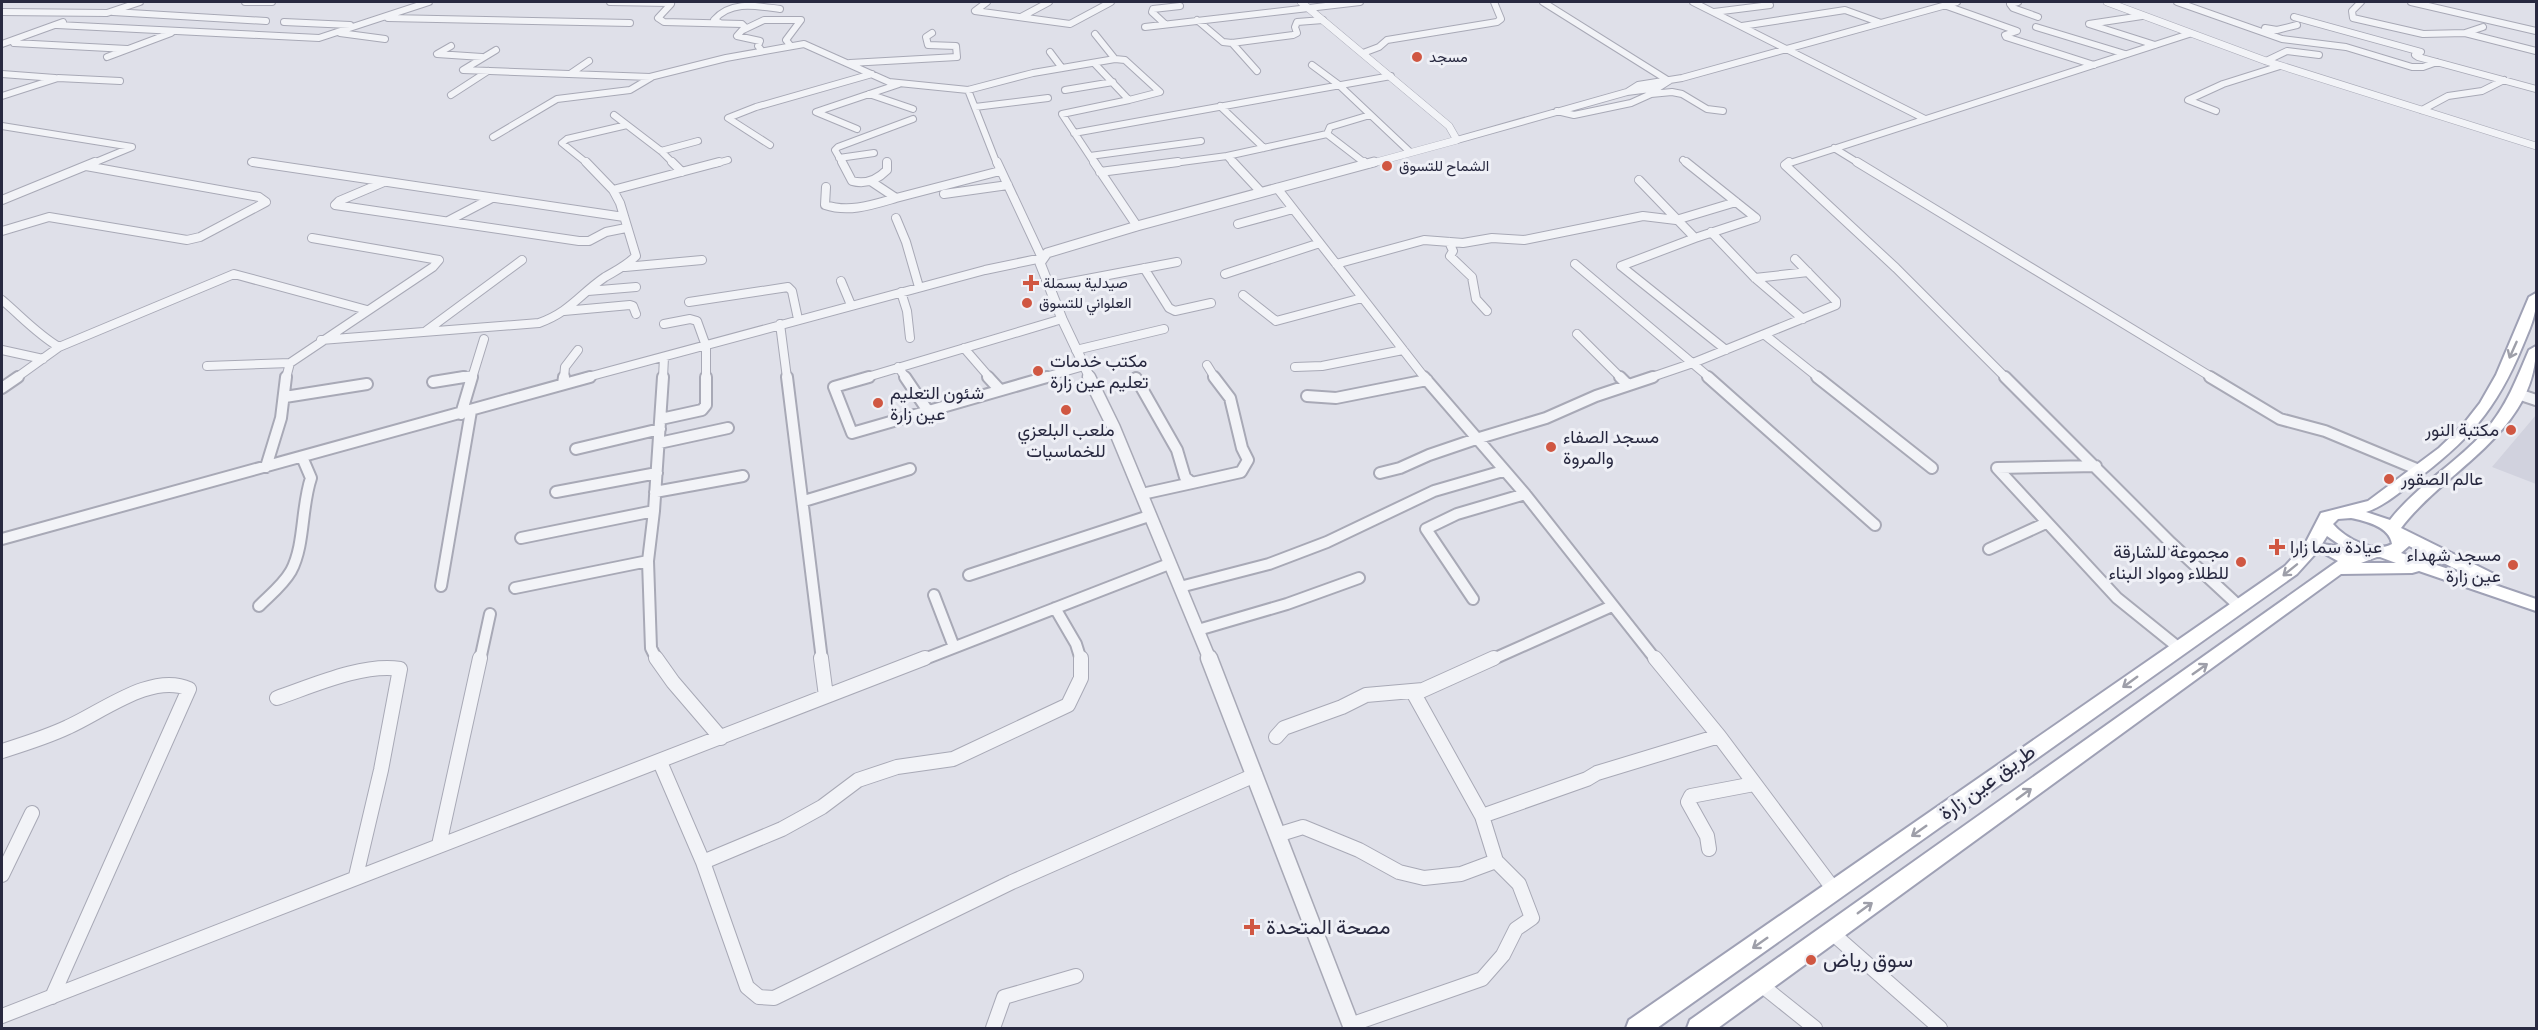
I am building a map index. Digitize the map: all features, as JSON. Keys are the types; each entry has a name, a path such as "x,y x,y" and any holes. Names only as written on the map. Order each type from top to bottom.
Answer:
{"main road":[{"path":"2536,297 2496,389 2484,409 2467,429 2374,504 2331,515 2325,521 2328,530 2342,541 2536,603"},
{"path":"2395,532 2403,515 2488,438 2503,420 2518,394 2536,350"},
{"path":"2374,504 2382,511 2403,515"},
{"path":"2343,513 2369,518 2450,562 2536,603"},
{"name":"طريق عين زارة","path":"1638,1029 2291,570 2312,547 2325,524"},
{"name":"طريق عين زارة","path":"1699,1029 2343,566 2378,552 2399,549 2402,542 2395,532"},
{"path":"2312,547 2330,550 2343,566 2434,570"}],"street":[{"path":"113,12 140,2"},
{"path":"245,2 272,2"},
{"path":"57,25 319,38 429,2"},
{"path":"610,2 669,3 671,4 661,14 659,20 742,24 745,26 743,30"},
{"path":"987,2 975,11 1070,24 1112,2"},
{"path":"1021,17 1049,2"},
{"path":"1301,2 1449,126 1457,140"},
{"path":"1145,27 1360,2"},
{"path":"1363,54 1379,47 1387,40 1497,22 1501,19 1500,12 1494,2"},
{"path":"1542,2 1669,81"},
{"path":"1693,2 1925,119"},
{"path":"2,539 798,319 1042,258 1047,254 1137,226 1627,92 1658,88 1669,81 1957,2"},
{"path":"2018,2 2010,4 2013,8 2038,17"},
{"path":"2107,2 2280,66 2536,146"},
{"path":"2177,2 2287,40 2336,45 2412,67 2422,67 2438,62"},
{"path":"2361,2 2352,11 2353,18 2423,34 2465,33 2536,51"},
{"path":"2411,2 2536,31"},
{"path":"1165,24 1152,12 1154,9 1178,4 1223,42 1232,43 1293,35 1297,33 1294,27 1297,22 1323,20"},
{"path":"1714,12 1770,5"},
{"path":"1944,5 2017,31 2005,35 2006,37 2094,65"},
{"path":"720,23 714,19 734,6 780,9"},
{"path":"1741,26 1845,10 1881,23"},
{"path":"2,12 113,12 266,21"},
{"path":"2,44 89,13"},
{"path":"2142,16 2088,24 2156,45"},
{"path":"381,17 630,23"},
{"path":"2294,17 2421,52 2416,56 2536,89"},
{"path":"762,51 758,46 760,40 737,36 743,30 764,20 801,20 786,40 790,45"},
{"path":"284,22 355,26"},
{"path":"303,30 317,24"},
{"path":"2244,26 2277,30 2297,25"},
{"path":"2036,27 2126,54"},
{"path":"2465,33 2483,27"},
{"path":"106,57 174,31"},
{"path":"337,32 385,39"},
{"path":"848,63 957,57 956,46 928,45 926,37 932,33"},
{"path":"1095,34 1115,59"},
{"path":"2189,34 1791,161 1785,165 1896,268 2171,543 2240,607"},
{"path":"2336,45 2348,40"},
{"path":"14,43 127,49"},
{"path":"1232,43 1257,71"},
{"path":"496,50 463,70 652,77 790,45 807,45 899,84 968,90 1033,73 1115,59 1125,60 1160,93 1062,114 1137,226"},
{"path":"451,46 437,54 482,57"},
{"path":"2266,61 2287,51 2319,55"},
{"path":"1050,52 1062,68"},
{"path":"2447,65 2462,59"},
{"path":"570,74 589,61"},
{"path":"1094,63 1130,100"},
{"path":"1312,65 1339,85 1410,152"},
{"path":"2216,111 2188,100 2223,84 2280,66"},
{"path":"451,95 489,71"},
{"path":"2,74 120,81"},
{"path":"770,145 728,118 756,107 872,74"},
{"path":"1074,133 1391,76"},
{"path":"493,137 557,99 630,90 652,77"},
{"path":"2,96 58,78"},
{"path":"2514,83 2527,78"},
{"path":"2422,110 2448,96 2482,91 2504,80"},
{"path":"1065,90 1113,82"},
{"path":"857,129 816,112 899,84"},
{"path":"968,90 1000,171 1042,258 1040,263 1062,319 1142,494 1149,516 1198,630 1351,1027 1482,979 1503,956 1516,929 1532,918 1519,884 1496,861 1482,816 1413,692"},
{"path":"1557,111 1574,115 1631,103 1644,96 1665,92 1682,94 1707,109 1723,111"},
{"path":"868,94 913,109"},
{"path":"975,108 1048,98"},
{"path":"1220,105 1264,148"},
{"path":"614,115 661,151 682,172"},
{"path":"1327,134 1330,127 1370,115"},
{"path":"896,198 888,196 872,182 854,183 835,150 913,119"},
{"path":"321,340 539,323 552,319 564,311 604,278 625,267 636,256 613,190 586,162 562,143 567,139 627,125"},
{"path":"2,126 132,147 2,200"},
{"path":"1100,172 1227,156 1327,134"},
{"path":"1327,134 1365,164"},
{"path":"661,151 698,141"},
{"path":"1090,156 1201,141"},
{"path":"1834,148 2271,414 2287,422 2325,431 2419,470"},
{"path":"839,158 874,153"},
{"path":"1227,156 1261,192"},
{"path":"613,190 729,160"},
{"path":"1683,160 1756,218 1710,232 1621,266 1726,350"},
{"path":"252,162 624,217"},
{"path":"872,182 887,170 886,162"},
{"path":"2,231 40,218 56,218 190,240 222,227 266,202 259,197 86,166"},
{"path":"826,187 825,205 836,209 866,206 1000,171"},
{"path":"1640,180 1695,238"},
{"path":"385,181 339,201 335,205 579,242 589,241 606,232 626,228"},
{"path":"944,194 1008,185"},
{"path":"1277,188 1426,380 1525,494 1612,606 1719,736 1835,891"},
{"path":"448,221 492,198"},
{"path":"1336,264 1419,241 1463,243 1492,238 1524,240 1648,216 1676,220 1736,202"},
{"path":"1238,224 1293,209"},
{"path":"896,218 906,242 919,287"},
{"path":"2,220 18,225"},
{"path":"1710,232 1755,278 1803,319"},
{"path":"266,467 278,433 285,397 286,371 290,363 321,340 433,267 440,260 430,256 312,238"},
{"path":"1449,242 1453,251 1450,256 1472,277 1476,299 1487,311"},
{"path":"1225,274 1320,243"},
{"path":"1380,473 1400,468 1429,455 1476,439 1546,418 1596,396 1693,363 1833,307 1837,303 1795,259"},
{"path":"426,331 522,260"},
{"path":"625,267 702,260"},
{"path":"1050,286 1177,262"},
{"path":"1575,264 1693,363 1875,525"},
{"path":"1143,268 1169,308 1175,311 1211,303"},
{"path":"1755,278 1808,272"},
{"path":"2,388 59,347 237,274 367,310"},
{"path":"841,281 850,305"},
{"path":"587,291 636,287"},
{"path":"689,302 788,287 792,291 798,319"},
{"path":"901,292 907,311 909,338"},
{"path":"1243,295 1276,321 1362,298"},
{"path":"2,300 26,319 39,335 59,347"},
{"path":"564,311 630,305 633,306 636,314"},
{"path":"1062,319 834,387 852,433 1084,366"},
{"path":"576,449 661,424 706,407 706,345 695,320 664,324"},
{"path":"780,324 804,501 826,696"},
{"path":"1076,350 1164,329"},
{"path":"1577,334 1628,385"},
{"path":"1766,335 1932,468"},
{"path":"441,586 466,412 473,375 484,339"},
{"path":"963,348 1000,390"},
{"path":"2,350 43,359"},
{"path":"563,384 565,367 578,350"},
{"path":"1295,366 1331,364 1378,353 1403,350"},
{"path":"664,357 661,424 648,561 649,637 655,658 721,738"},
{"path":"207,366 290,363"},
{"path":"1142,494 1241,472 1248,460 1242,448 1230,398 1223,391 1207,364"},
{"path":"898,367 928,411"},
{"path":"433,382 473,375"},
{"path":"1136,378 1177,450 1185,477 1192,483"},
{"path":"1307,396 1332,400 1405,382 1426,380"},
{"path":"285,397 367,384"},
{"path":"2518,394 2536,400"},
{"path":"659,443 728,428"},
{"path":"259,606 282,584 292,569 301,534 304,498 311,478 302,457"},
{"path":"2096,466 1997,468 2046,524 2117,598 2179,648"},
{"path":"804,501 910,469"},
{"path":"1180,588 1269,564 1327,542 1434,491 1503,471"},
{"path":"556,492 657,473"},
{"path":"655,492 743,476"},
{"path":"1473,599 1426,529 1443,519 1525,494"},
{"path":"521,538 654,511"},
{"path":"969,575 1149,516"},
{"path":"1989,549 2046,524"},
{"path":"514,588 648,561"},
{"path":"2,1016 356,876 660,762 1169,564"},
{"path":"1198,630 1287,604 1359,578"},
{"path":"934,595 954,647"},
{"path":"1276,736 1284,728 1342,707 1366,695 1423,690 1612,606"},
{"path":"703,862 782,829 822,807 858,780 897,768 953,759 1068,705 1079,688 1084,666 1081,650 1055,608"},
{"path":"440,845 490,614"},
{"path":"277,698 365,671 391,666 400,669 381,770 356,876"},
{"path":"2,751 70,727 123,699 144,691 173,683 184,684 189,689 52,998"},
{"path":"1482,816 1587,779 1597,773 1719,736"},
{"path":"660,762 703,862 747,987 759,997 774,998 865,950 1083,848 1255,775"},
{"path":"1709,849 1707,836 1688,802 1691,796 1754,784"},
{"path":"2,876 32,813"},
{"path":"1277,835 1303,827 1368,854 1401,873 1415,877 1439,879 1471,873 1496,861"},
{"path":"1831,933 1940,1029"},
{"path":"993,1029 1004,997 1076,976"},
{"path":"1760,984 1815,1029"}],"shaded area":[{"path":"2536,415 2536,484 2492,467"}],"place":[{"name":"مسجد","path":"1417,57"},
{"name":"الشماح للتسوق","path":"1387,166"},
{"name":"صيدلية بسملة","path":"1031,283"},
{"name":"العلواني للتسوق","path":"1027,303"},
{"name":"مكتب خدمات تعليم عين زارة","path":"1038,371"},
{"name":"شئون التعليم عين زارة","path":"878,403"},
{"name":"ملعب البلعزي للخماسيات","path":"1066,410"},
{"name":"مكتبة النور","path":"2511,430"},
{"name":"مسجد الصفاء والمروة","path":"1551,447"},
{"name":"عالم الصقور","path":"2389,479"},
{"name":"عيادة سما زارا","path":"2277,547"},
{"name":"مجموعة للشارقة للطلاء ومواد البناء","path":"2241,562"},
{"name":"مسجد شهداء عين زارة","path":"2513,565"},
{"name":"مصحة المتحدة","path":"1252,927"},
{"name":"سوق رياض","path":"1811,960"}]}
